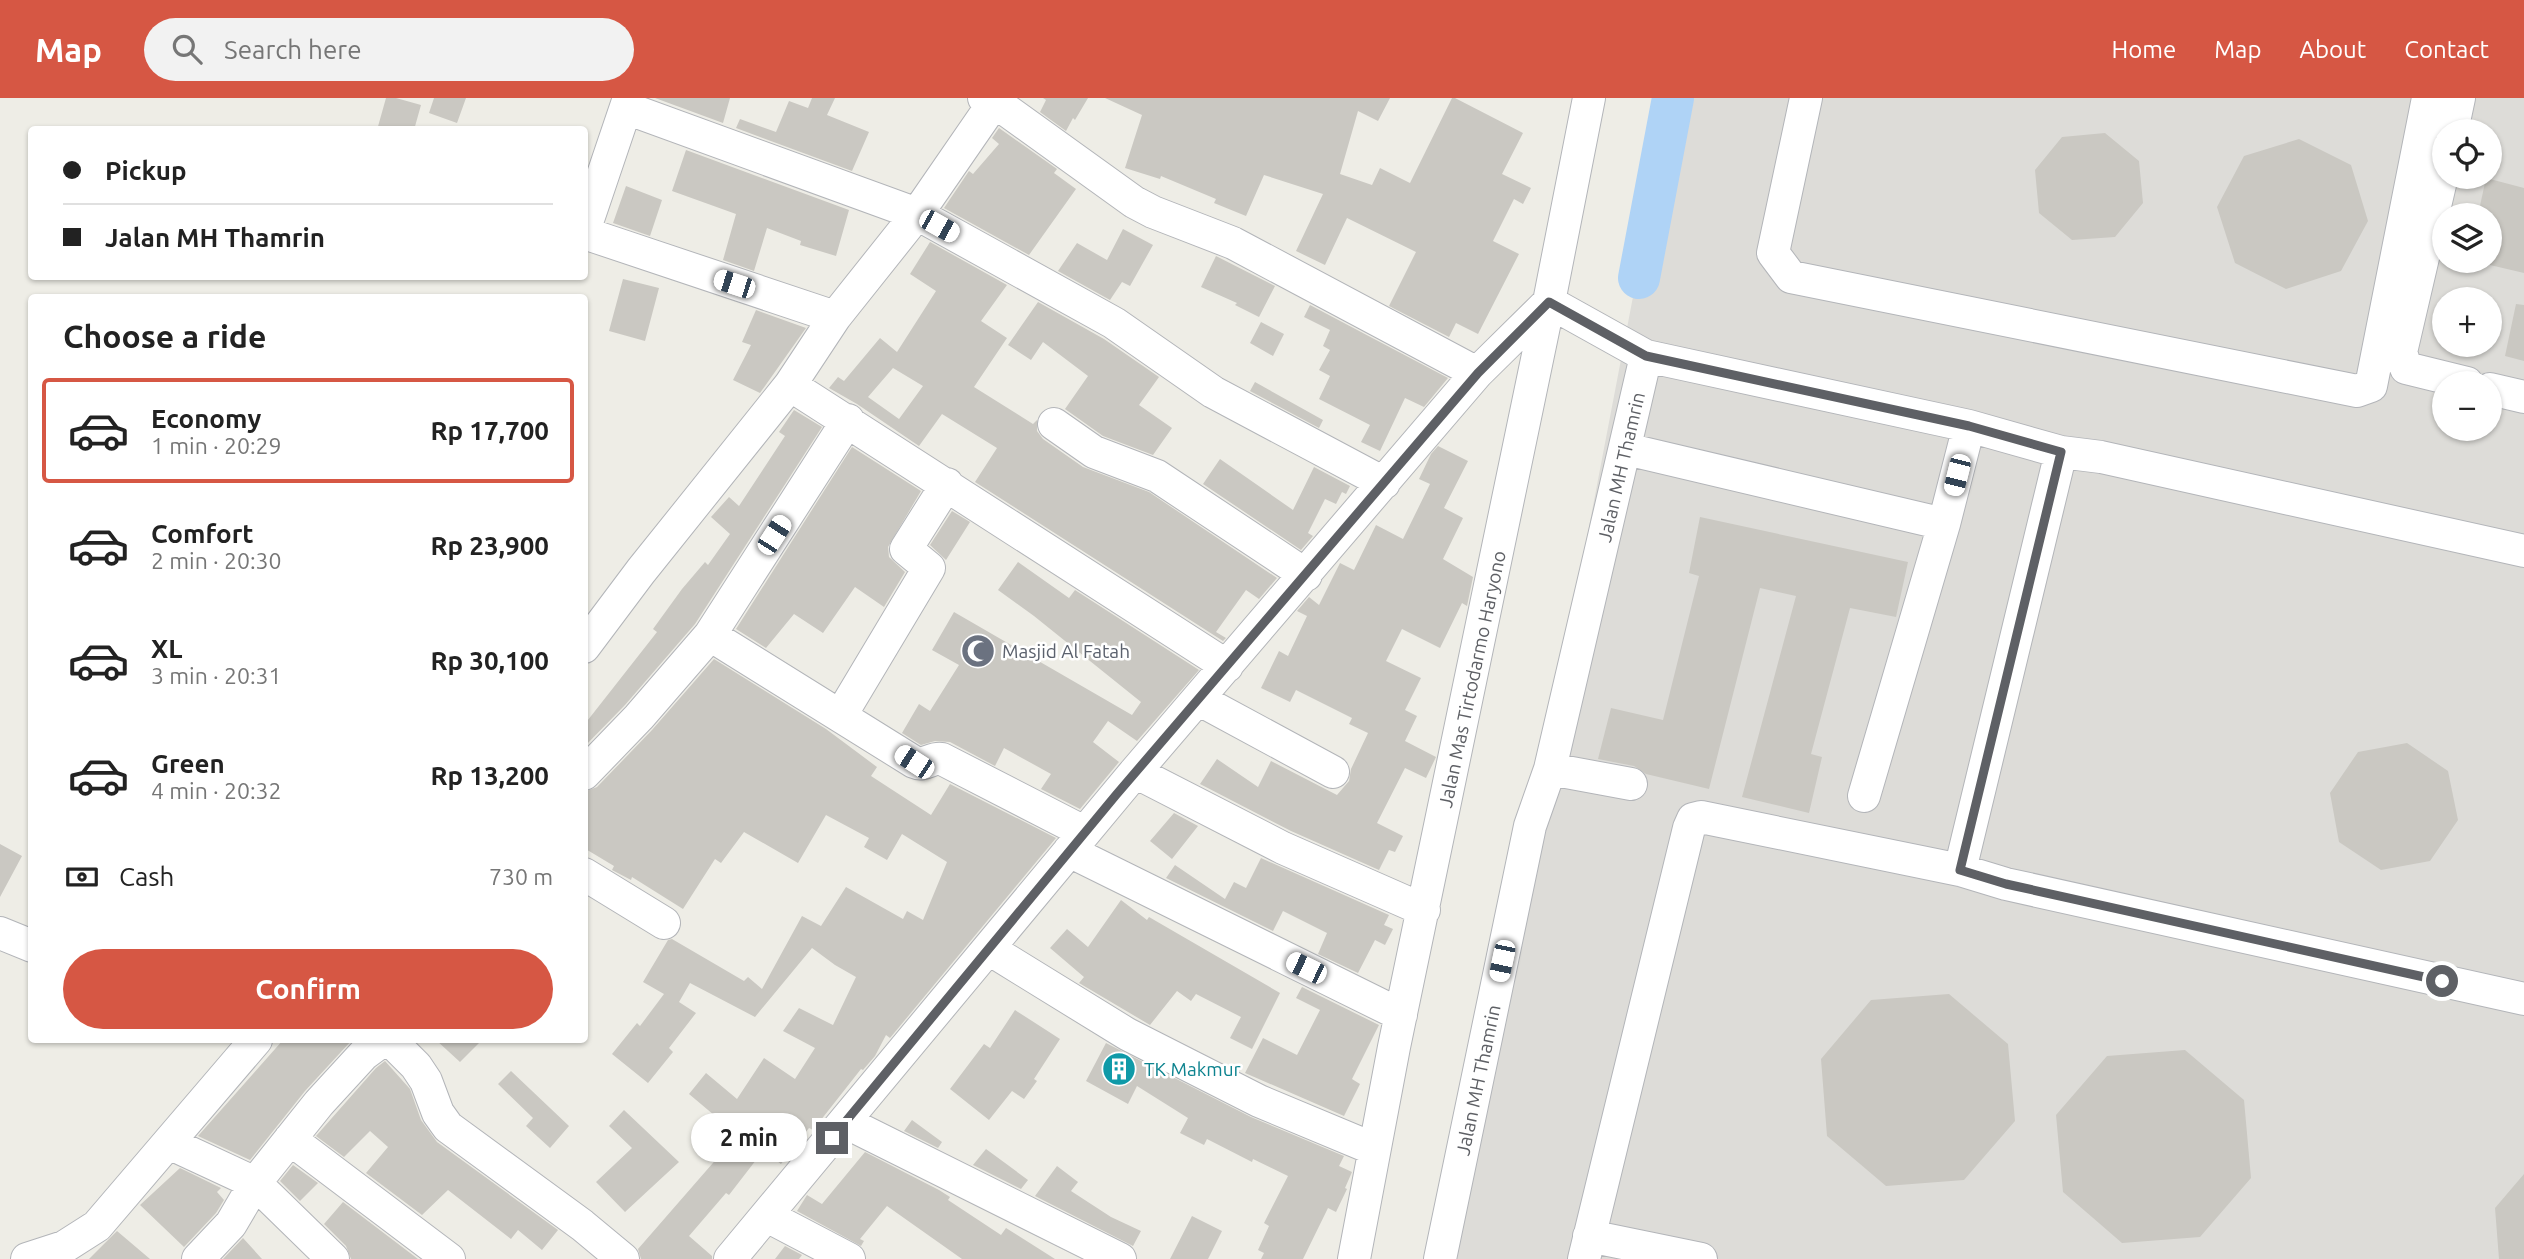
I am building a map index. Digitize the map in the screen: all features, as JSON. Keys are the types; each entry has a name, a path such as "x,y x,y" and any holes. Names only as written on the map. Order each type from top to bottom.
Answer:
{"street":[{"name":"Jalan Mas Tirtodarmo Haryono","path":"1354,1259 1401,1015 1549,302 1588,98"},
{"path":"1806,98 1773,253 1791,277 2357,391 2371,386 2428,98"},
{"path":"2455,119 2459,98"},
{"path":"588,642 790,385 835,317 917,214 992,99 1134,202 1233,243 1478,373"},
{"path":"588,220 628,101 917,214 1114,323 1213,392 1384,483"},
{"path":"2432,374 2406,368 2401,352 2439,189"},
{"path":"588,233 835,317"},
{"path":"730,1259 1135,772 1478,373 1549,302 1646,356 1969,426 2061,452 2101,457 2524,551"},
{"name":"Jalan MH Thamrin","path":"1440,1259 1530,826 1550,769 1646,356"},
{"path":"790,385 1227,666"},
{"path":"2502,392 2524,397"},
{"path":"588,770 639,717 710,635 848,420"},
{"path":"1054,424 1094,452 1157,477 1306,575"},
{"path":"1864,796 1944,524 1969,426"},
{"path":"1626,449 1944,524"},
{"path":"1960,870 2061,452"},
{"path":"841,715 929,568 906,550 947,484"},
{"path":"710,635 914,762 922,765 937,758 942,759 1077,841 1401,1015"},
{"path":"1198,699 1333,772"},
{"path":"1550,769 1631,784"},
{"path":"1135,772 1283,848 1424,910"},
{"path":"1701,1259 1587,1247 1693,819 1701,817 1960,870 2006,884 2524,999"},
{"path":"588,876 664,923"},
{"path":"0,933 28,944"},
{"path":"989,949 1127,1034 1259,1101 1374,1149"},
{"path":"27,1259 64,1247 97,1226 169,1143 246,1043"},
{"path":"198,1259 231,1224 255,1184 290,1139 364,1054 379,1043"},
{"path":"393,1043 416,1066 426,1081 434,1106 448,1127 582,1225 623,1259"},
{"path":"845,1122 1120,1259"},
{"path":"290,1139 449,1259"},
{"path":"169,1143 255,1184 333,1259"},
{"path":"767,1216 849,1259"}],"shaded area":[{"path":"1671,98 2524,98 2524,1259 1449,1259"}],"building":[{"path":"386,98 421,105 415,126 378,126"},
{"path":"434,98 466,98 457,123 429,113"},
{"path":"655,98 730,98 723,123"},
{"path":"812,98 835,98 827,115 869,132 852,171 736,128 740,119 776,132 789,101 808,108"},
{"path":"1043,98 1088,98 1066,131 1040,112 1046,100"},
{"path":"1105,98 1390,98 1378,121 1358,111 1340,174 1372,185 1380,168 1410,183 1452,98 1455,98 1523,133 1502,174 1531,188 1523,204 1514,199 1493,241 1519,254 1478,334 1456,323 1449,337 1389,306 1416,252 1347,218 1325,265 1296,251 1323,194 1264,175 1246,216 1214,203 1216,199 1161,176 1160,179 1125,168 1142,115"},
{"path":"999,128 1057,169 1054,173 1076,189 1029,255 944,208 969,171 973,174 999,144 992,138"},
{"path":"2105,133 2139,161 2143,203 2115,237 2072,240 2039,213 2035,170 2062,137"},
{"path":"2299,139 2351,165 2368,221 2341,271 2286,289 2235,263 2217,207 2244,156"},
{"path":"686,150 849,210 836,256 800,245 801,241 767,228 754,271 723,260 736,214 672,191"},
{"path":"2502,182 2524,188 2524,273 2502,268 2502,203 2481,203 2484,189 2502,189"},
{"path":"626,186 662,200 650,236 613,223"},
{"path":"1123,229 1153,245 1130,286 1122,282 1110,300 1058,271 1077,243 1107,260"},
{"path":"930,242 1007,285 981,321 1007,338 974,387 1033,424 1037,420 1037,431 1043,439 1083,467 1149,492 1277,578 1259,599 1246,590 1216,632 1226,638 1223,641 975,482 997,448 942,414 919,446 829,388 838,377 844,381 880,338 897,352 936,291 910,274","holes":["893,368 923,386 899,419 868,397"]},
{"path":"1216,256 1275,286 1259,317 1235,305 1237,303 1201,287"},
{"path":"623,279 659,288 645,341 609,331"},
{"path":"1038,302 1104,339 1159,377 1139,405 1172,428 1153,455 1103,436 1065,409 1088,376 1043,342 1031,360 1008,345"},
{"path":"2516,304 2524,305 2524,361 2505,356"},
{"path":"1310,305 1448,378 1424,407 1405,398 1380,451 1361,442 1370,425 1319,399 1330,376 1319,370 1330,350 1323,346 1330,330 1304,317"},
{"path":"756,310 806,328 760,393 733,380 751,345 742,342"},
{"path":"1261,322 1284,334 1273,356 1250,343"},
{"path":"1255,382 1323,420 1319,428 1250,391"},
{"path":"794,410 822,427 695,624 625,705 588,743 588,720 657,632 653,629 682,589 705,562 708,565 730,534 711,517 729,497 739,506 785,436 779,432"},
{"path":"1438,446 1468,461 1444,508 1463,518 1443,559 1473,577 1467,606 1462,603 1440,648 1402,629 1386,661 1421,678 1405,710 1417,716 1405,741 1436,757 1426,778 1405,768 1377,823 1403,836 1395,852 1389,850 1379,870 1291,831 1200,784 1217,759 1258,787 1271,761 1337,795 1349,781 1351,769 1368,733 1349,724 1352,718 1296,690 1290,702 1261,688 1279,651 1288,656 1307,616 1297,611 1309,597 1319,605 1340,563 1354,570 1376,525 1403,539 1430,484 1419,479"},
{"path":"852,447 921,491 888,547 889,557 905,572 884,607 855,587 823,633 794,614 766,648 736,629"},
{"path":"1220,459 1293,510 1314,467 1350,486 1346,494 1342,492 1336,504 1325,499 1308,533 1313,536 1301,550 1203,484"},
{"path":"952,511 970,522 946,560 930,545"},
{"path":"1700,517 1908,562 1896,617 1850,608 1811,754 1822,757 1809,813 1742,797 1796,596 1760,588 1709,789 1646,774 1634,766 1598,759 1611,708 1663,720 1699,576 1689,573"},
{"path":"1018,562 1069,598 1075,590 1199,670 1137,741 1108,721 1093,742 1119,762 1080,809 1041,789 1051,774 1004,748 995,766 950,742 935,741 921,745 902,733 919,704 930,711 959,665 932,650 954,612 1132,715 1141,702 998,590"},
{"path":"714,659 826,729 877,767 871,776 931,815 950,784 1056,838 890,1038 886,1035 875,1056 861,1069 813,1130 809,1128 781,1164 763,1151 729,1195 726,1193 689,1236 712,1256 712,1259 641,1259 638,1249 719,1156 715,1152 733,1131 689,1094 706,1073 737,1099 764,1058 795,1079 815,1048 783,1031 799,1008 833,1025 856,977 812,948 755,1017 690,983 679,1002 696,1013 669,1048 673,1052 648,1083 612,1054 637,1023 640,1026 664,994 643,982 668,940 672,939 744,981 748,977 762,989 802,916 821,926 846,887 903,919 907,911 923,920 947,862 902,834 887,860 864,847 869,838 826,815 798,863 744,832 721,863 715,859 683,909 632,877 631,880 612,870 614,866 588,850 588,790 597,787 652,730"},
{"path":"2407,743 2448,771 2458,820 2430,861 2381,870 2339,842 2330,793 2358,752"},
{"path":"1174,813 1198,826 1172,859 1150,841"},
{"path":"0,844 22,856 0,897"},
{"path":"1261,858 1389,915 1384,925 1393,929 1385,945 1375,940 1358,973 1318,954 1327,933 1283,911 1273,931 1166,878 1175,865 1225,899 1234,882 1246,888"},
{"path":"1121,900 1147,920 1149,917 1280,993 1252,1049 1230,1038 1241,1017 1196,994 1191,1001 1177,991 1150,1025 1079,983 1084,977 1050,948 1067,929 1088,947"},
{"path":"1302,987 1379,1025 1352,1079 1360,1084 1344,1116 1245,1073 1263,1038 1297,1055 1320,1010 1296,998"},
{"path":"1949,994 2008,1044 2015,1121 1964,1180 1886,1186 1827,1136 1821,1059 1871,1000"},
{"path":"1015,1010 1060,1039 1024,1099 1012,1091 989,1120 950,1089 984,1044 990,1048"},
{"path":"280,1043 349,1043 305,1091 250,1160 198,1136"},
{"path":"439,1043 479,1043 460,1062"},
{"path":"1106,1043 1251,1117 1344,1156 1339,1166 1352,1172 1345,1188 1347,1189 1336,1212 1328,1208 1303,1259 1261,1259 1264,1253 1258,1250 1269,1226 1264,1223 1288,1176 1253,1159 1252,1162 1207,1139 1204,1145 1180,1133 1188,1118 1137,1086 1128,1104 1086,1081"},
{"path":"2185,1050 2244,1100 2251,1178 2200,1237 2122,1243 2063,1192 2056,1115 2107,1056"},
{"path":"385,1061 410,1089 421,1120 437,1142 558,1230 542,1250 518,1230 511,1239 448,1190 422,1215 366,1173 388,1147 370,1131 344,1157 316,1136"},
{"path":"511,1071 569,1126 550,1148 526,1126 533,1118 498,1084"},
{"path":"624,1110 679,1162 625,1212 596,1182 632,1148 609,1126"},
{"path":"912,1120 942,1142 938,1148 904,1131"},
{"path":"986,1149 1028,1180 1021,1189 973,1165"},
{"path":"865,1152 939,1190 950,1197 948,1200 1001,1235 1006,1228 1055,1259 962,1259 887,1206 860,1239 864,1241 861,1246 797,1211 807,1195 822,1204"},
{"path":"293,1165 318,1183 300,1201 280,1181"},
{"path":"1057,1166 1078,1182 1071,1191 1111,1217 1141,1231 1133,1246 1035,1196"},
{"path":"180,1168 221,1188 217,1192 224,1200 216,1213 184,1247 140,1205"},
{"path":"2524,1174 2524,1259 2499,1259 2495,1208"},
{"path":"343,1202 418,1259 351,1259 346,1246 324,1224"},
{"path":"1192,1216 1222,1231 1208,1259 1170,1259"},
{"path":"117,1231 150,1259 89,1259"},
{"path":"243,1238 262,1259 223,1259"},
{"path":"785,1246 802,1255 799,1259 775,1259"}],"waterway":[{"path":"1639,278 1673,98"}],"place":[{"name":"Masjid Al Fatah","path":"978,651"},
{"name":"TK Makmur","path":"1119,1069"}],"route":[{"path":"832,1138 1116,795 1478,373 1549,302 1646,356 1969,426 2061,452 1960,870 2006,884 2442,981"}]}
